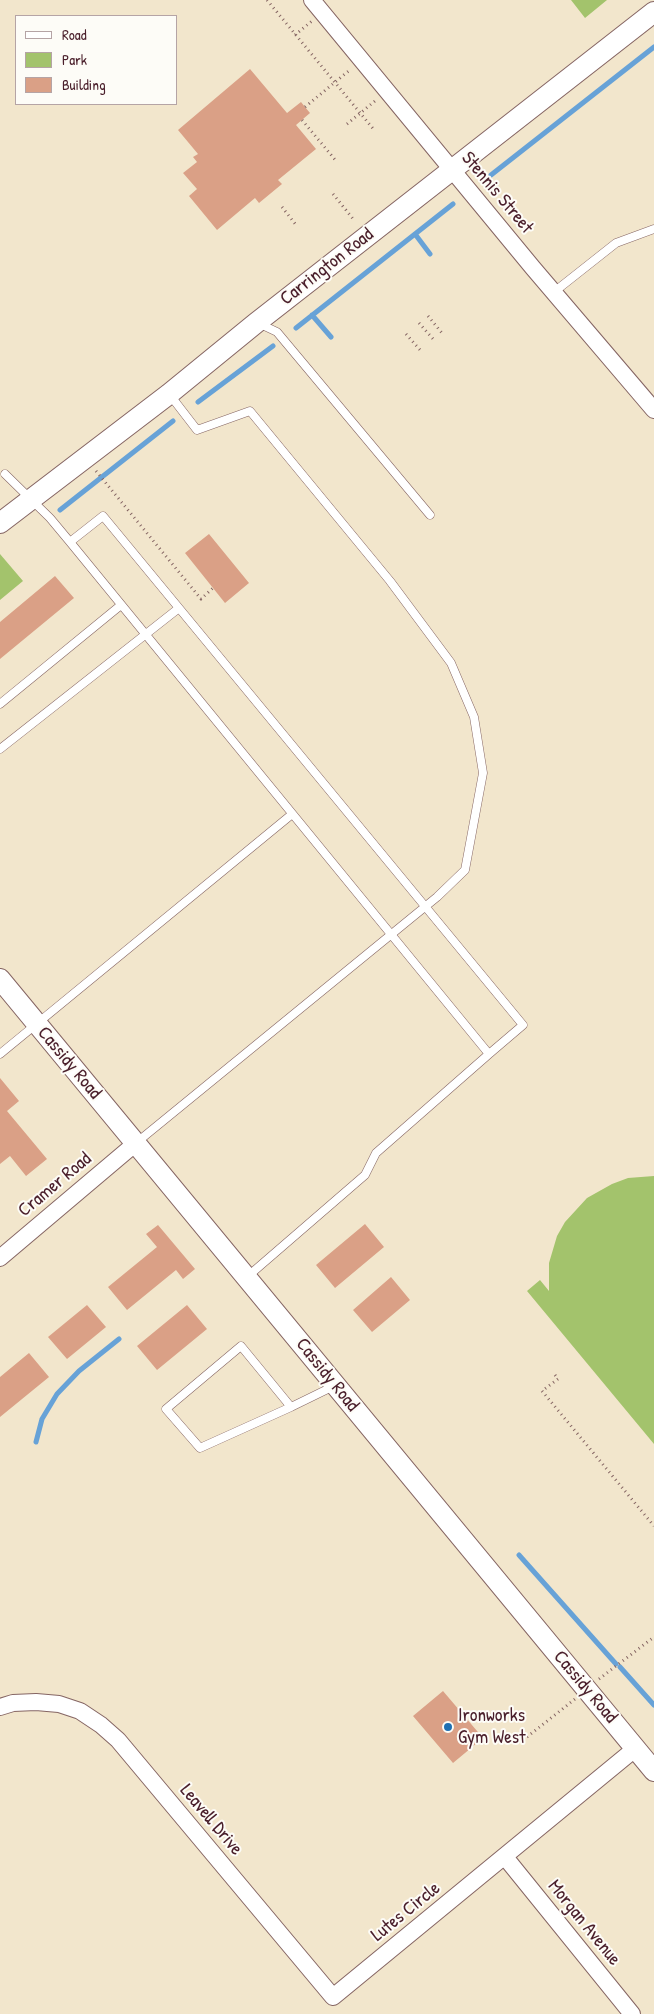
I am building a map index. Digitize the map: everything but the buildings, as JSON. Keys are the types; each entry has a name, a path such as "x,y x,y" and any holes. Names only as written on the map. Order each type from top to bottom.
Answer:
{"street":[{"name":"Stennis Street","path":"312,0 654,410"},
{"name":"Carrington Road","path":"0,523 169,394 256,323 654,12"},
{"name":"Cassidy Road","path":"0,979 654,1770"},
{"name":"Cramer Road","path":"0,1258 136,1143"},
{"name":"Leavell Drive","path":"0,1707 13,1703 59,1704 80,1711 101,1725 118,1740 333,1997"},
{"name":"Lutes Circle","path":"333,1997 636,1748"},
{"name":"Morgan Avenue","path":"505,1857 632,2014"}],"lane":[{"path":"554,292 616,243 654,229"},
{"path":"256,323 277,332 430,515"},
{"path":"136,1143 390,935 464,870 482,773 474,717 451,663 390,581 250,411 197,430 169,394"},
{"path":"5,474 50,518 291,815 489,1054"},
{"path":"70,542 103,516 522,1025 376,1153 365,1175 247,1277"},
{"path":"0,704 121,605"},
{"path":"0,749 146,636 179,608"},
{"path":"0,1054 291,815"},
{"path":"291,1407 240,1346 166,1409 200,1448 291,1407 335,1385"}],"path":[{"path":"267,0 375,131"},
{"path":"305,107 361,60"},
{"path":"347,124 387,91"},
{"path":"302,120 337,162"},
{"path":"333,194 354,220"},
{"path":"282,207 296,225"},
{"path":"428,316 442,333"},
{"path":"419,324 434,340"},
{"path":"406,334 421,351"},
{"path":"96,471 201,599 213,588"},
{"path":"555,1375 558,1378 542,1391 654,1526"}],"green space":[{"path":"571,0 607,0 585,18"},
{"path":"0,554 23,581 0,600"},
{"path":"654,1176 654,1444 527,1291 540,1280 549,1291 549,1263 557,1236 565,1222 587,1198 612,1184 628,1178"}],"waterway":[{"path":"491,175 654,47"},
{"path":"296,328 453,204"},
{"path":"415,234 430,254"},
{"path":"312,315 331,337"},
{"path":"198,402 273,346"},
{"path":"60,510 173,421"},
{"path":"36,1442 42,1419 57,1394 79,1371 119,1339"},
{"path":"519,1555 616,1664"},
{"path":"620,1667 654,1705"}],"place":[{"name":"Ironworks Gym West","path":"448,1727"}]}
